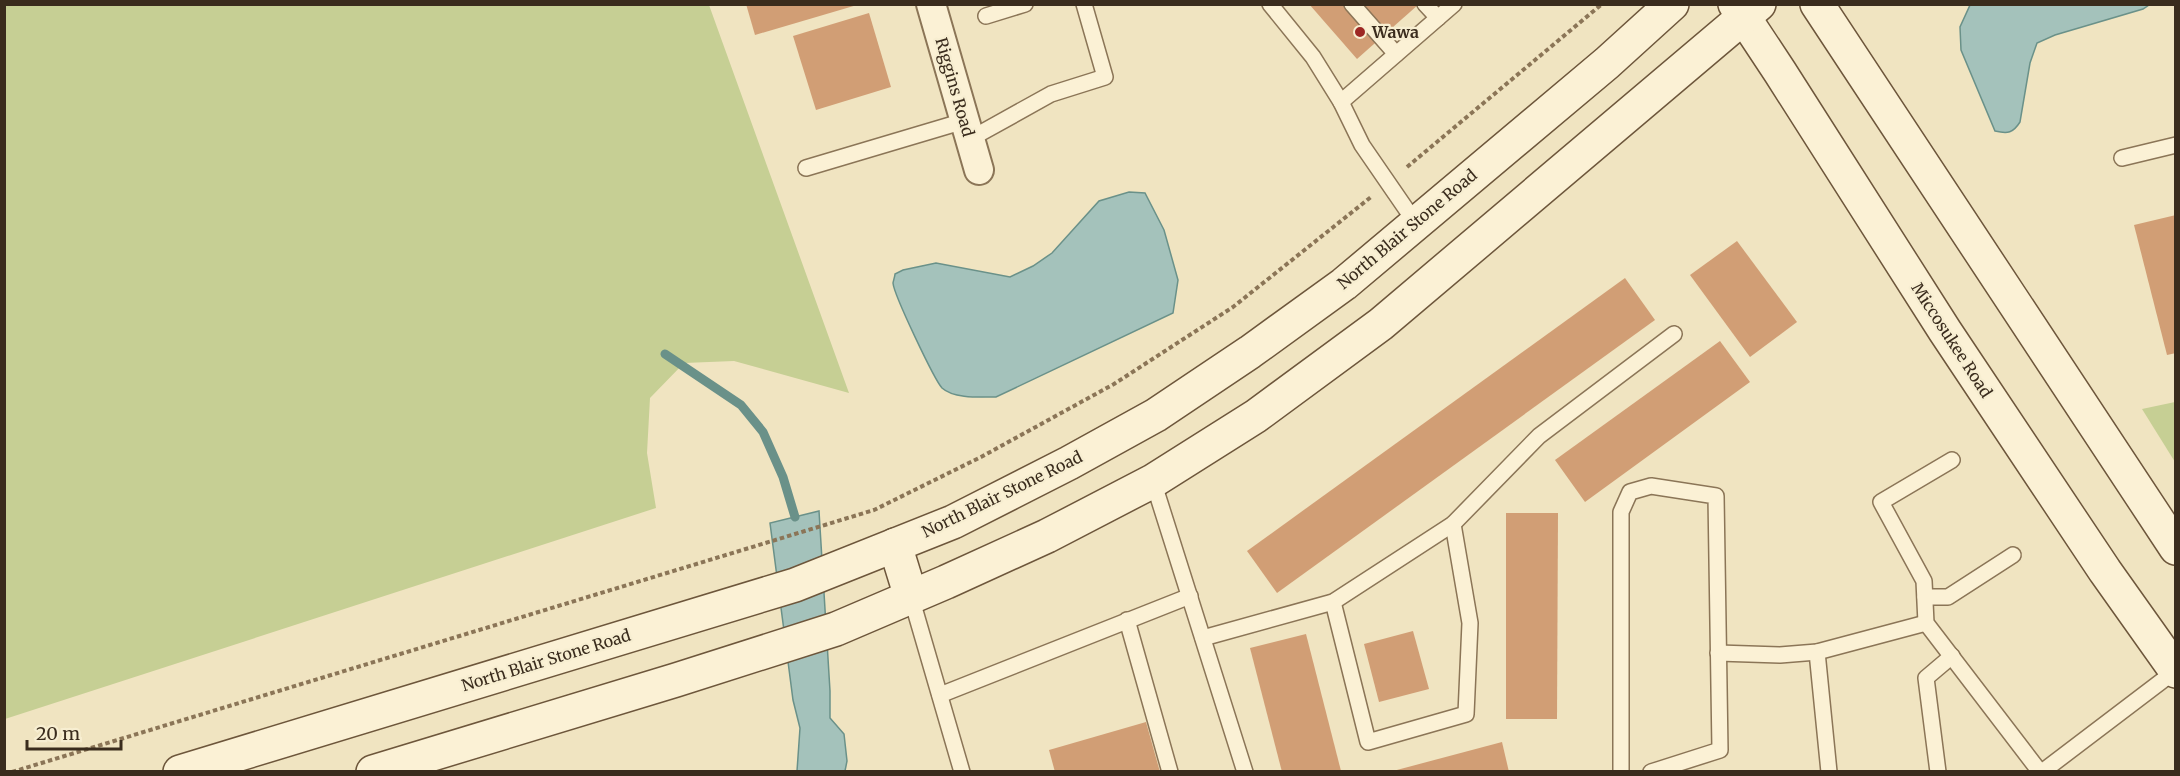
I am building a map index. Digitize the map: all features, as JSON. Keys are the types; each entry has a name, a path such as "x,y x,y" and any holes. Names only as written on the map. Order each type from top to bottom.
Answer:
{"main road":[{"name":"North Blair Stone Road","path":"180,771 795,585 953,522 1069,463 1155,415 1250,352 1344,284 1607,63 1672,4"},
{"path":"1817,4 2175,548"},
{"path":"373,771 676,680 836,629 1047,536 1153,480 1256,416 1380,324 1746,9"},
{"name":"Miccosukee Road","path":"1746,9 1945,331 2105,571 2175,671"},
{"path":"896,545 911,597"}],"street":[{"name":"Riggins Road","path":"930,4 979,170"}],"lane":[{"path":"986,16 1025,4"},
{"path":"806,168 967,130 1051,94 1105,77 1084,4"},
{"path":"1270,4 1314,57 1341,102 1362,146 1415,222"},
{"path":"1352,4 1396,54"},
{"path":"1425,4 1438,18"},
{"path":"1341,102 1454,4"},
{"path":"2122,158 2175,145"},
{"path":"1203,638 1333,602 1453,524 1539,436 1674,334"},
{"path":"1952,460 1881,502 1924,582 1926,623 2041,771 2175,671"},
{"path":"1153,480 1245,771"},
{"path":"1621,771 1621,512 1630,492 1651,486 1716,496 1720,750 1651,771"},
{"path":"1333,602 1368,742 1466,714 1470,623 1453,524"},
{"path":"1925,597 1948,597 2013,555"},
{"path":"940,695 1190,596"},
{"path":"911,597 960,765 948,771"},
{"path":"1127,620 1170,771"},
{"path":"1718,653 1780,655 1817,652 1926,623"},
{"path":"1817,652 1829,771"},
{"path":"1938,771 1926,678 1952,656"}],"path":[{"path":"1408,165 1602,4"},
{"path":"12,771 874,510 981,457 1114,384 1233,307 1374,194"}],"green space":[{"path":"4,5 709,5 849,393 734,361 684,363 650,398 647,453 656,508 5,719"},
{"path":"2176,402 2175,462 2142,409"}],"water":[{"path":"1970,4 2149,5 2143,9 2055,35 2037,43 2030,63 2020,122 2010,132 2003,132 1995,131 1961,50 1960,27"},
{"path":"1129,192 1145,193 1164,230 1178,280 1173,313 996,397 960,396 942,388 923,354 895,291 893,283 895,274 936,263 1010,277 1033,266 1052,253 1099,201"},
{"path":"819,511 830,718 844,734 847,761 845,771 797,771 800,728 793,700 770,523"}],"building":[{"path":"746,4 857,4 857,5 755,35"},
{"name":"Wawa","path":"1309,4 1419,4 1357,59"},
{"path":"869,13 891,87 816,110 793,36"},
{"path":"2176,215 2176,353 2167,355 2134,225"},
{"path":"1737,241 1797,322 1750,357 1690,275"},
{"path":"1625,278 1655,320 1277,593 1247,551"},
{"path":"1720,341 1750,382 1585,502 1555,460"},
{"path":"1506,513 1558,513 1557,719 1506,719"},
{"path":"1413,631 1429,689 1379,702 1364,644"},
{"path":"1306,634 1341,771 1338,772 1282,772 1250,648"},
{"path":"1146,722 1160,772 1055,772 1049,750"},
{"path":"1502,742 1509,772 1393,772 1393,771"}],"waterway":[{"path":"665,354 741,405 763,432 783,477 795,517"}],"place":[{"name":"Wawa","path":"1360,32"}]}
